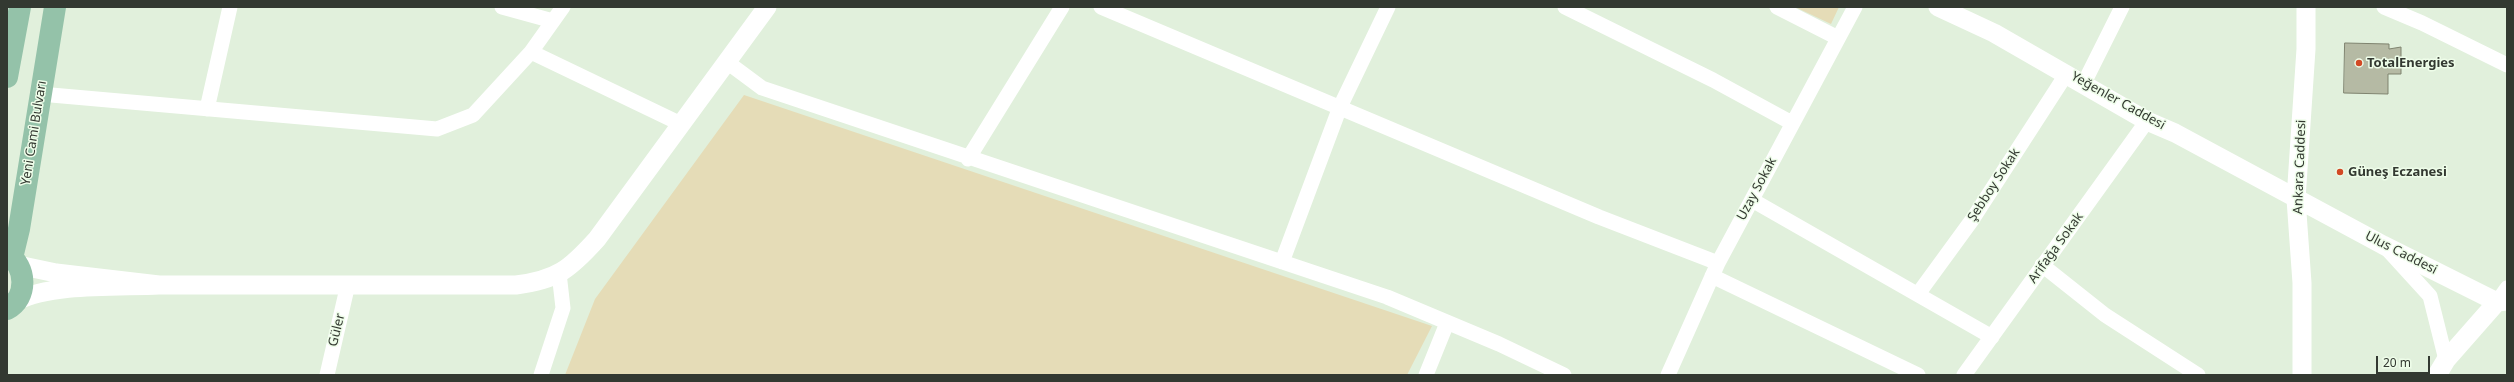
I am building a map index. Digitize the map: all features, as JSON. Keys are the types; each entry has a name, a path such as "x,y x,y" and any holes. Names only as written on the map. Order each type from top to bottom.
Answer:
{"main road":[{"path":"7,77 20,7"},
{"name":"Yeni Cami Bulvarı","path":"12,259 19,229 55,7"},
{"path":"12,259 23,282 12,305"}],"street":[{"path":"207,109 230,7"},
{"path":"502,7 553,21"},
{"path":"40,94 437,129 473,115 531,52 563,7"},
{"path":"12,305 28,295 53,290 159,286 348,284 516,285 540,282 569,269 597,239 767,7"},
{"path":"968,159 1062,7"},
{"path":"1101,7 1599,217 1715,270 1918,375"},
{"path":"1282,262 1340,107 1388,7"},
{"path":"1565,7 1591,12 1792,123"},
{"path":"1778,7 1838,38"},
{"name":"Uzay Sokak","path":"1668,375 1715,270 1855,7"},
{"name":"Yeğenler Caddesi","path":"1938,7 1994,33 2067,73 2147,120 2175,133 2296,199"},
{"path":"2084,84 2122,7"},
{"name":"Ankara Caddesi","path":"2302,375 2302,283 2296,199 2306,49 2306,7"},
{"path":"2384,7 2422,23 2507,65"},
{"path":"531,52 681,124"},
{"path":"727,62 762,88 968,159 1387,297 1447,322 1564,375"},
{"name":"Şebboy Sokak","path":"1918,294 1972,220 2067,73"},
{"name":"Arifağa Sokak","path":"1964,375 2147,120"},
{"name":"Ulus Caddesi","path":"2296,199 2383,245 2504,297"},
{"path":"1752,200 1992,337"},
{"path":"2383,245 2430,296 2441,368"},
{"path":"12,259 56,273 159,286"},
{"path":"2042,265 2105,315 2198,375"},
{"path":"541,375 563,308 559,273"},
{"name":"Güler","path":"327,375 348,284"},
{"path":"2441,368 2504,297"},
{"path":"1426,375 1447,322"}],"shaded area":[{"path":"1795,7 1839,7 1831,24"},
{"path":"744,95 1432,326 1407,375 565,375 595,299"}],"building":[{"path":"2345,43 2389,44 2389,49 2401,47 2401,74 2388,74 2388,94 2344,93"}],"place":[{"name":"TotalEnergies","path":"2359,63"},
{"name":"Güneş Eczanesi","path":"2340,172"}]}
